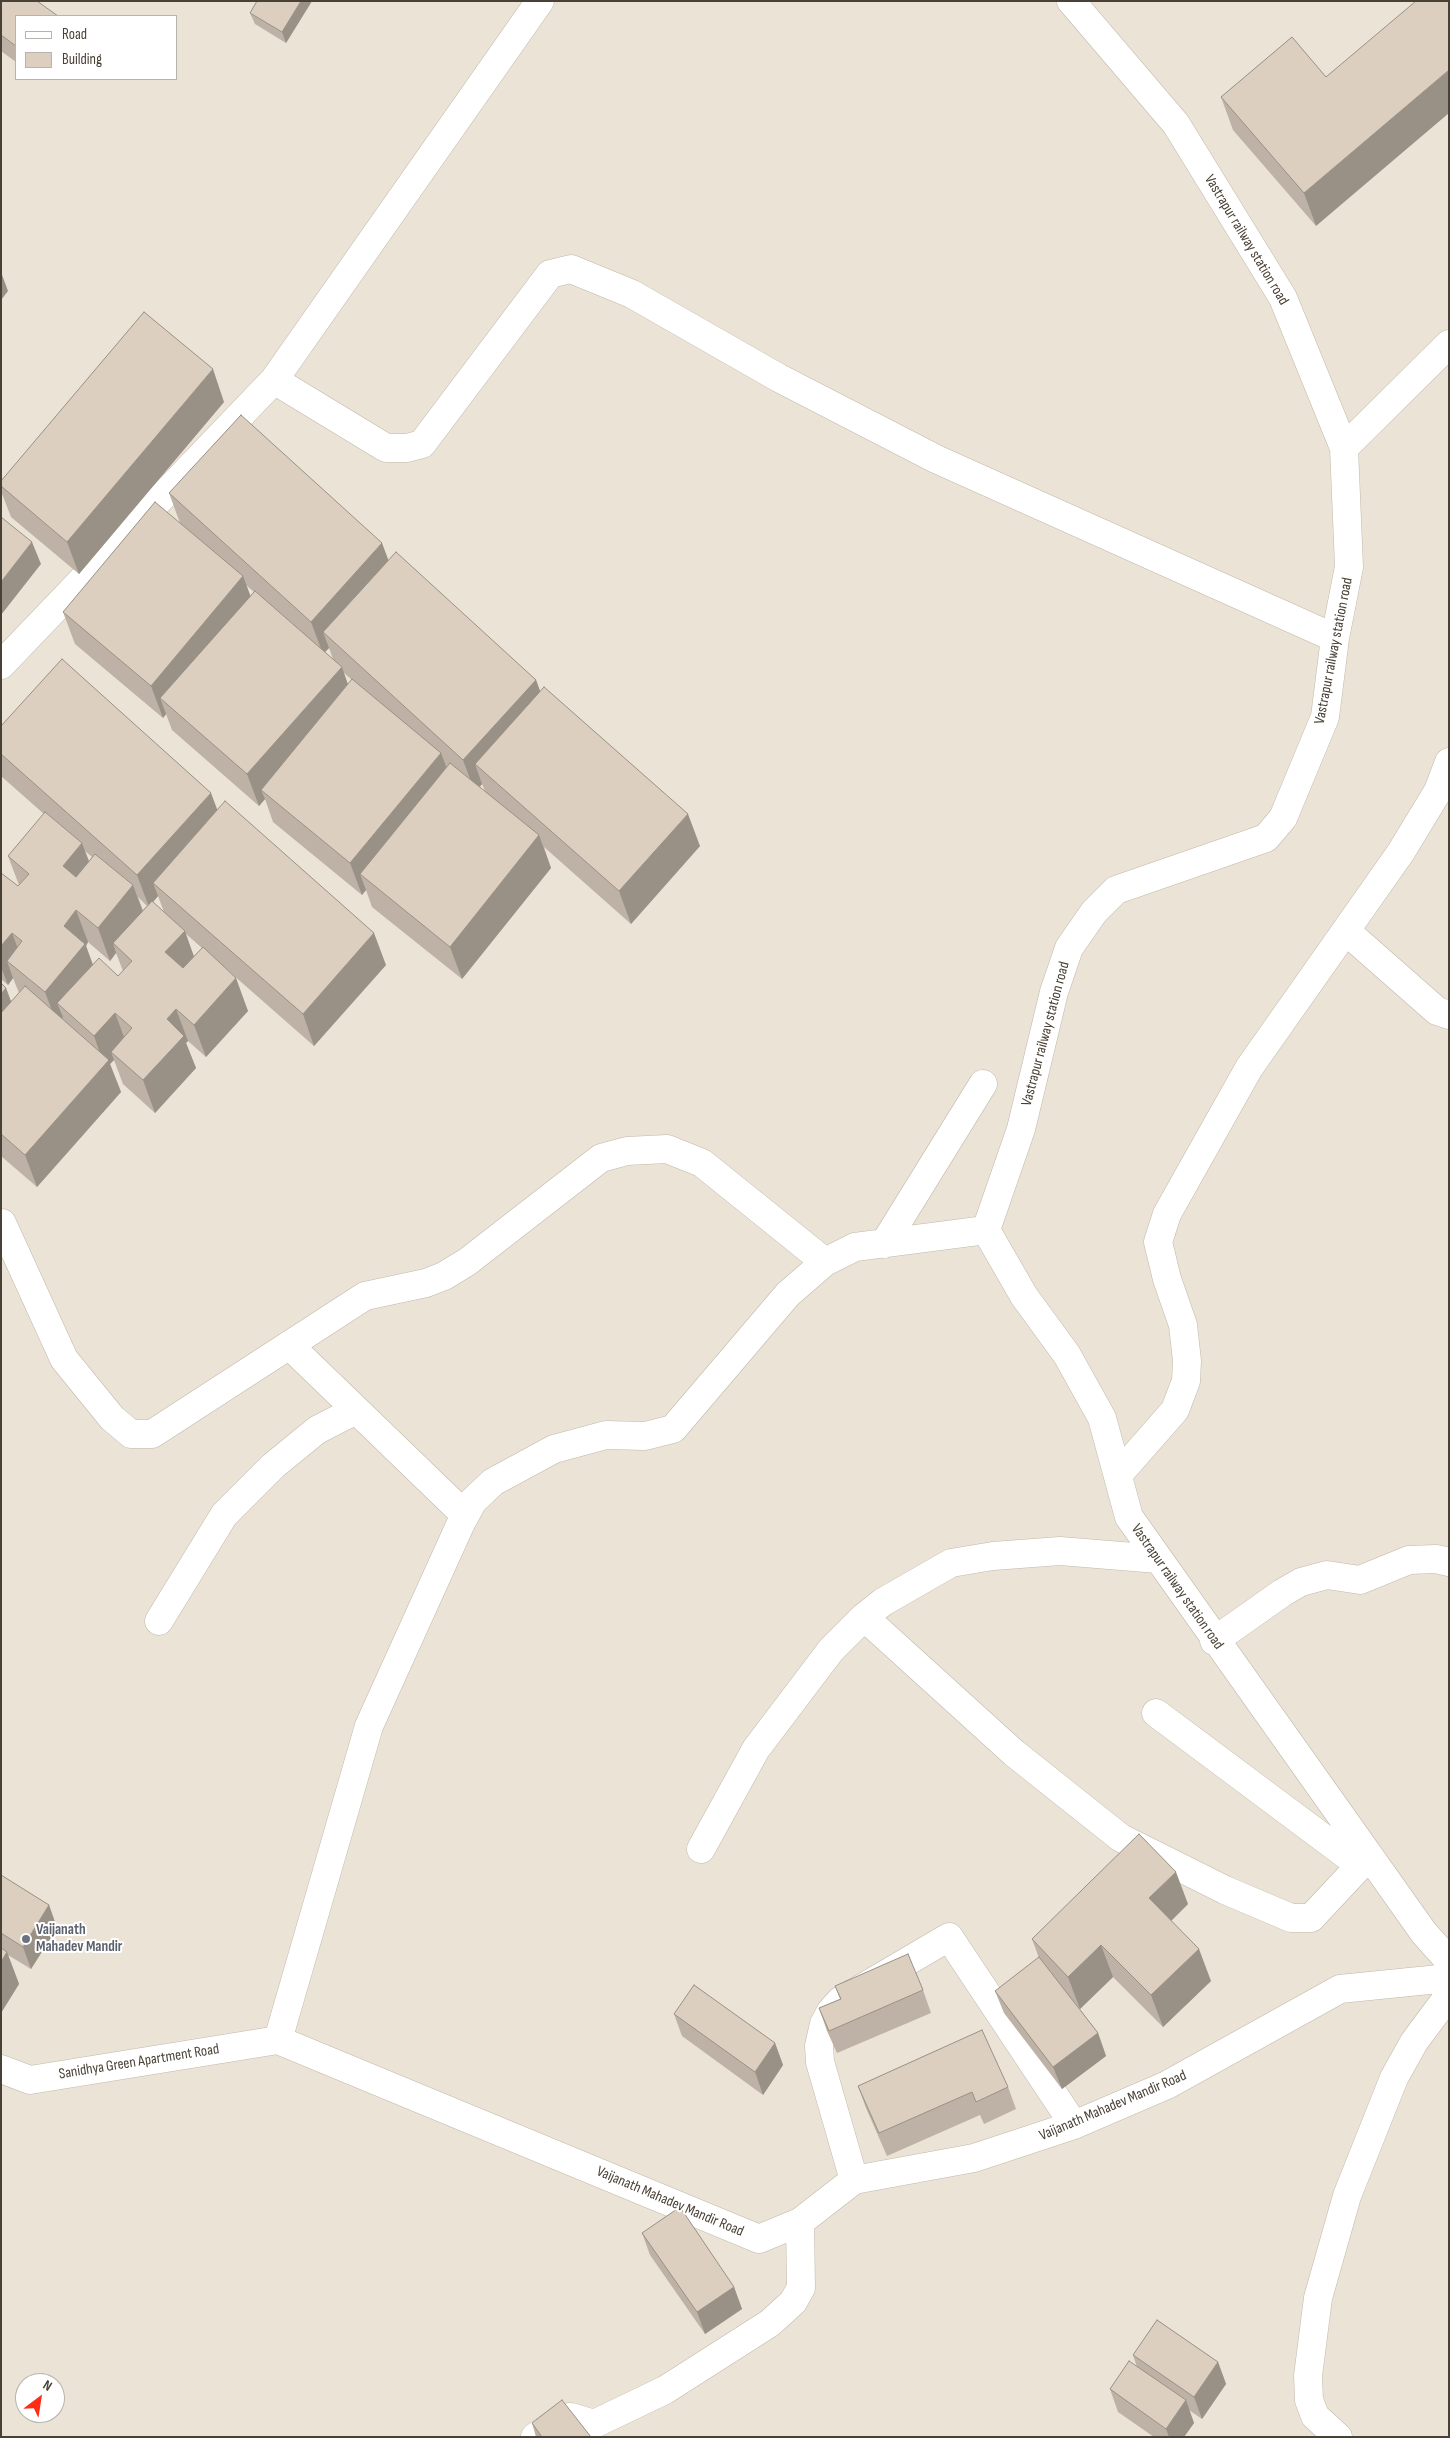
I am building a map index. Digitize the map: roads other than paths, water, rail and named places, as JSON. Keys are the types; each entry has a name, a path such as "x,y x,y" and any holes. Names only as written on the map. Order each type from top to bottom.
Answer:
{"street":[{"path":"1,665 274,380 540,1"},
{"name":"Vastrapur railway station road","path":"1071,1 1176,124 1284,298 1344,448 1349,567 1335,638 1325,716 1283,818 1266,838 1116,890 1094,912 1069,948 1054,992 1021,1129 986,1230 1024,1296 1067,1355 1102,1418 1129,1518 1365,1861 1449,1961"},
{"path":"274,380 386,448 407,448 422,444 550,274 571,269 632,294 779,378 936,459 1335,638"},
{"path":"1344,448 1449,344"},
{"path":"1118,1475 1175,1410 1186,1381 1187,1361 1183,1325 1167,1279 1158,1242 1167,1214 1249,1068 1401,852 1438,791 1449,762"},
{"path":"1346,931 1437,1011 1449,1015"},
{"path":"884,1244 983,1084"},
{"path":"2,1223 64,1360 112,1418 131,1434 152,1434 365,1296 444,1276 467,1262 601,1158 627,1151 667,1149 702,1163 825,1262"},
{"path":"278,2040 369,1726 464,1515 473,1501 493,1482 554,1449 599,1437 645,1436 673,1429 788,1294 825,1262 856,1247 986,1230"},
{"path":"289,1345 464,1515"},
{"path":"158,1621 224,1515 273,1466 317,1430 356,1410"},
{"path":"701,1849 756,1749 831,1650 864,1617 883,1602 951,1563 994,1556 1060,1550 1158,1559"},
{"path":"1214,1641 1282,1593 1301,1582 1327,1575 1360,1580 1409,1560 1436,1559 1449,1562"},
{"path":"864,1617 1014,1753 1121,1838 1225,1890 1291,1918 1312,1918 1365,1861 1156,1713"},
{"path":"854,2180 820,2062 819,2046 824,2024 831,2011 840,2001 949,1937 1074,2125"},
{"name":"Vaijanath Mahadev Mandir Road","path":"278,2040 759,2239 800,2222 854,2180 974,2158 1074,2125 1167,2085 1340,1989 1449,1978"},
{"path":"1338,2437 1312,2426 1308,2376 1318,2298 1347,2196 1394,2078 1414,2042 1449,1995"},
{"name":"Sanidhya Green Apartment Road","path":"1,2069 30,2080 278,2040"},
{"path":"535,2437 562,2418 571,2417 594,2424 612,2416 665,2390 770,2323 793,2302 801,2288 800,2222"}],"place":[{"name":"Vaijanath Mahadev Mandir","path":"26,1939"}]}
